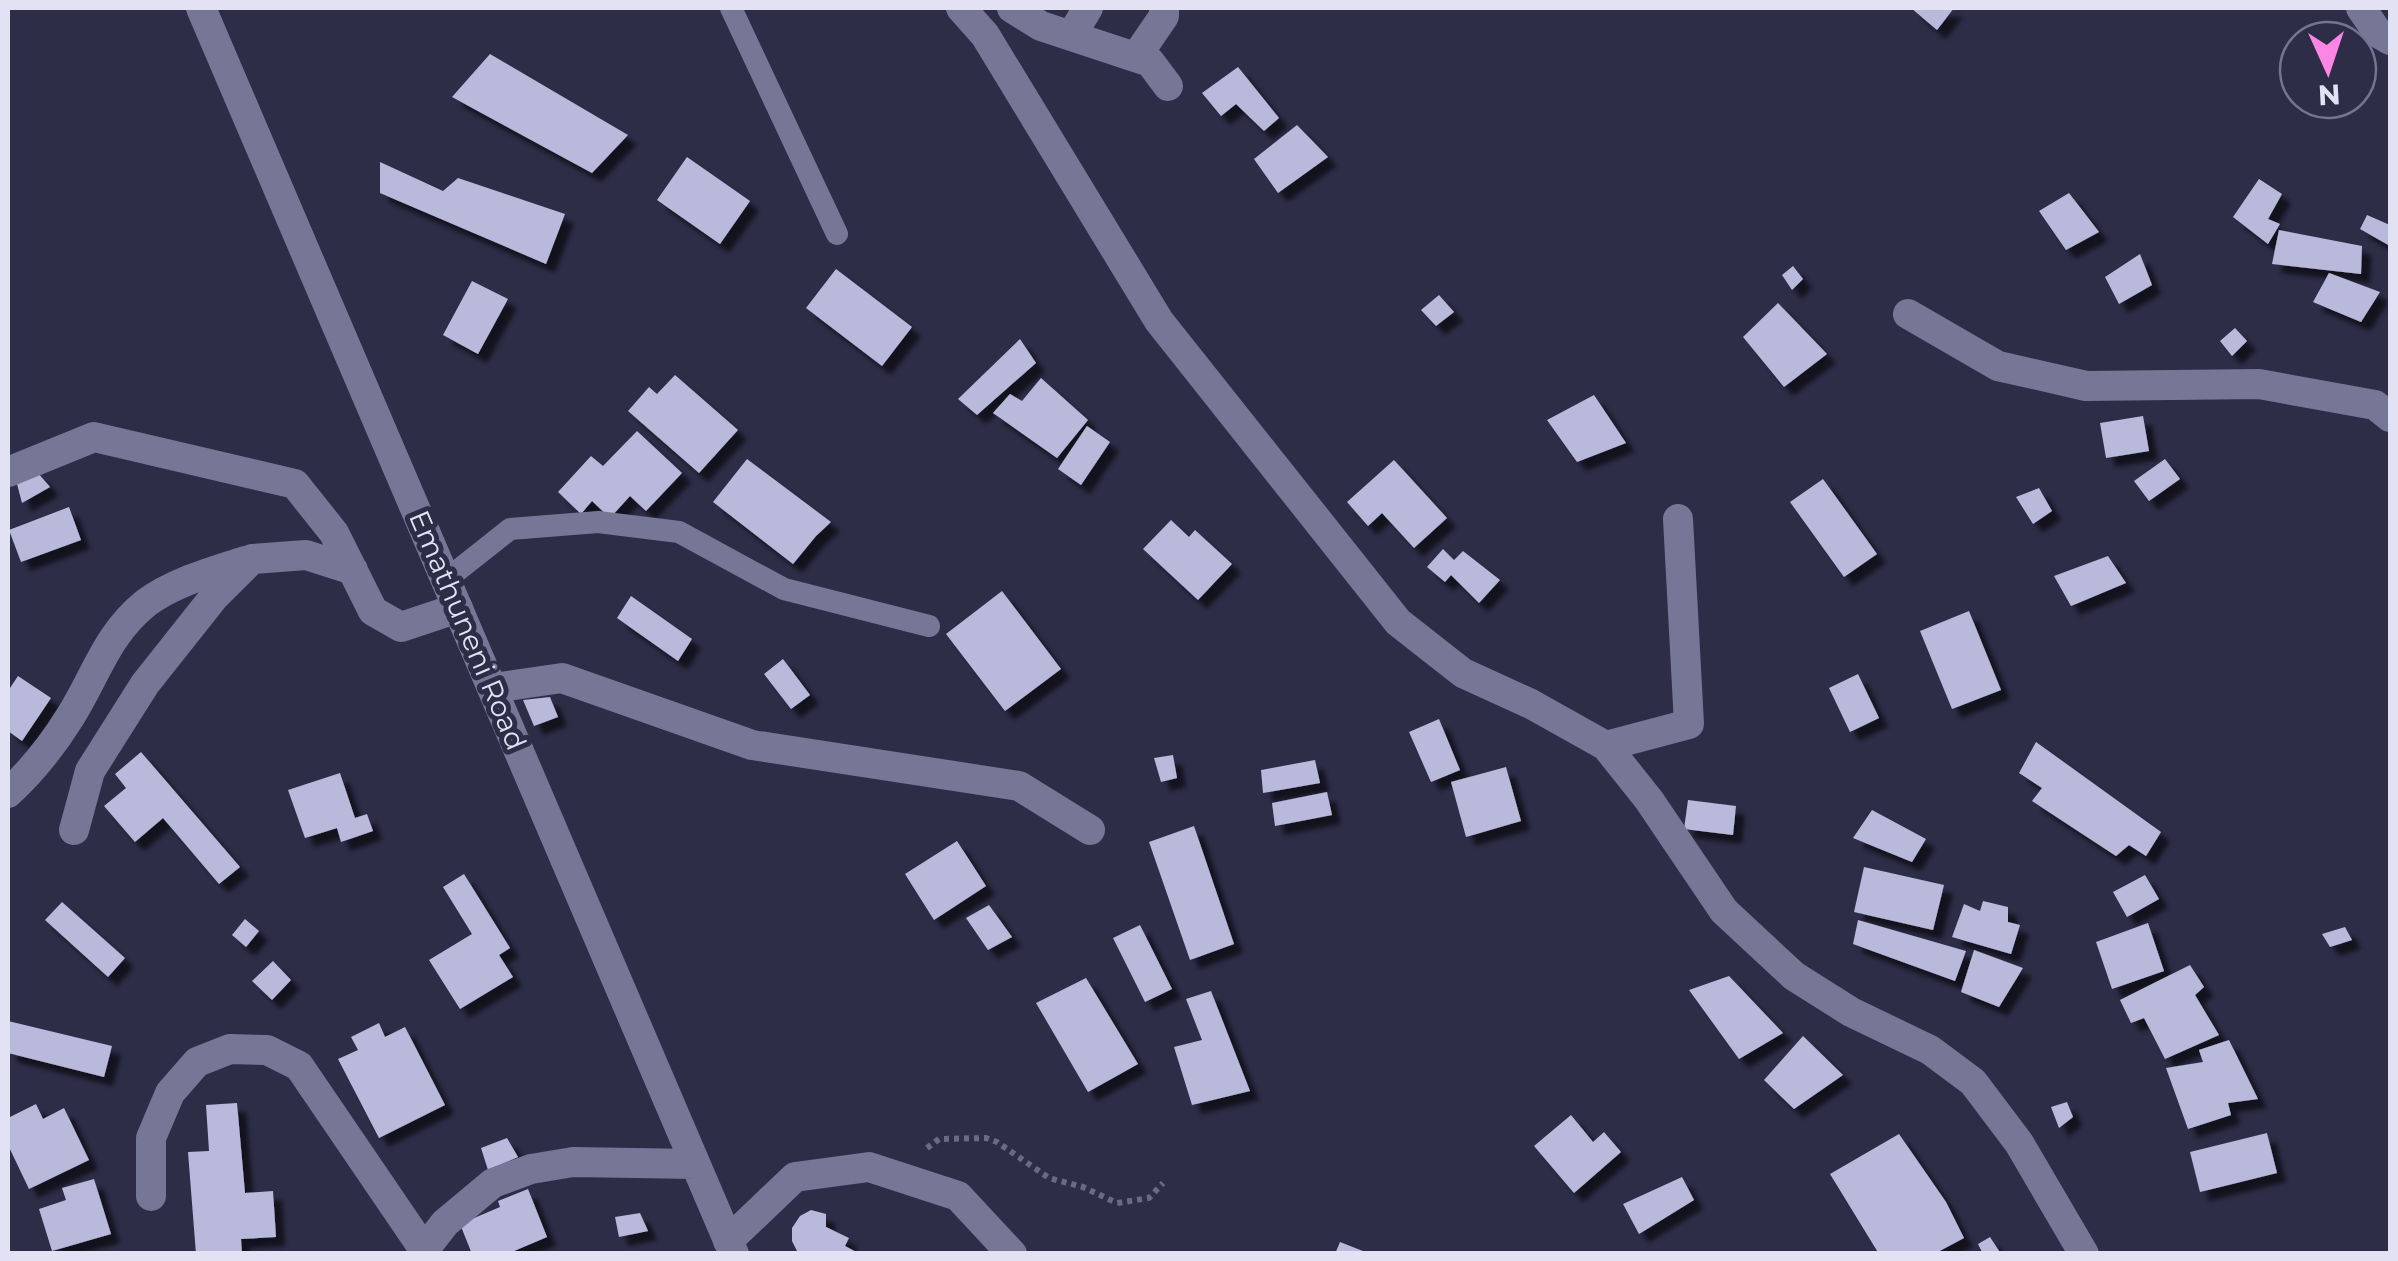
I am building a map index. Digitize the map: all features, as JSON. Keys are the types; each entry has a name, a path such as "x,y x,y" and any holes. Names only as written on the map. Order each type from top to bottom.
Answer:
{"street":[{"name":"Emathuneni Road","path":"201,8 731,1247"},
{"path":"960,8 985,35 1159,321 1398,622 1463,673 1531,704 1606,746 1649,800 1724,911 1794,976 1851,1012 1930,1050 1973,1082 2019,1143 2084,1254"},
{"path":"1012,8 1041,26 1150,62 1168,86"},
{"path":"1070,36 1088,8"},
{"path":"1136,57 1164,16 1164,8"},
{"path":"2361,8 2378,33 2390,40"},
{"path":"1908,314 1998,366 2086,386 2258,384 2375,406 2390,417"},
{"path":"8,472 94,438 294,484 334,533 373,611 400,628 458,608"},
{"path":"1606,746 1689,724 1678,519"},
{"path":"8,793 38,766 72,714 106,644 147,603 192,579 252,559 306,555 353,570"},
{"path":"74,830 90,770 144,684 214,596 252,559"},
{"path":"493,688 562,678 752,745 1019,786 1090,830"},
{"path":"151,1196 151,1138 170,1093 196,1062 230,1048 267,1050 299,1066 424,1251 445,1223 493,1183 531,1170 573,1162 695,1164"},
{"path":"731,1247 795,1177 869,1167 958,1196 1012,1254"}],"lane":[{"path":"732,8 836,234"},
{"path":"447,580 510,529 598,522 679,532 784,589 929,626"}],"path":[{"path":"910,1180 930,1144 939,1139 968,1138 997,1142 1049,1178 1116,1202 1149,1198 1163,1182"}],"building":[{"path":"1911,8 1954,8 1937,30"},
{"path":"490,54 628,135 592,173 452,97"},
{"path":"1238,67 1279,118 1264,131 1236,104 1221,116 1202,93"},
{"path":"1297,125 1328,157 1278,193 1254,159"},
{"path":"687,157 750,201 720,244 657,200"},
{"path":"380,162 443,191 458,178 565,214 546,264 380,193"},
{"path":"2259,179 2282,194 2268,219 2280,224 2268,244 2233,217"},
{"path":"2069,193 2099,232 2066,250 2039,211"},
{"path":"2367,215 2390,225 2390,246 2360,229"},
{"path":"2279,230 2362,246 2361,274 2272,264"},
{"path":"2140,254 2152,285 2119,304 2105,277"},
{"path":"1793,266 1803,279 1792,290 1782,275"},
{"path":"836,269 912,327 882,366 806,308"},
{"path":"2329,273 2380,292 2361,322 2313,302"},
{"path":"472,281 508,299 478,354 443,335"},
{"path":"1439,295 1454,312 1436,326 1421,310"},
{"path":"1778,303 1827,354 1784,387 1743,337"},
{"path":"2235,328 2247,341 2232,356 2220,341"},
{"path":"1020,339 1036,363 977,415 958,399"},
{"path":"675,375 738,430 699,473 628,411 649,387 657,394"},
{"path":"1041,378 1088,420 1057,458 993,413 1010,394 1022,401"},
{"path":"1594,395 1626,443 1577,462 1547,420"},
{"path":"2143,416 2149,451 2106,458 2100,423"},
{"path":"1087,426 1110,442 1081,485 1058,469"},
{"path":"637,431 682,473 646,511 630,496 610,518 592,501 581,514 558,492 591,456 603,466"},
{"path":"747,459 831,522 793,564 713,502"},
{"path":"2165,459 2180,479 2149,501 2134,481"},
{"path":"1394,460 1447,518 1414,548 1382,513 1368,526 1347,502"},
{"path":"38,473 50,487 22,503 17,484"},
{"path":"1823,479 1877,554 1844,577 1790,502"},
{"path":"2039,488 2052,511 2033,524 2016,497"},
{"path":"69,507 81,540 21,562 9,530"},
{"path":"1171,520 1189,537 1195,530 1232,564 1198,600 1143,549"},
{"path":"1443,549 1454,560 1463,551 1500,580 1479,603 1451,575 1445,582 1427,567"},
{"path":"2108,556 2126,583 2071,606 2054,576"},
{"path":"1002,591 1061,669 1005,711 946,634"},
{"path":"631,596 692,639 678,661 617,618"},
{"path":"1969,611 2001,690 1952,709 1920,631"},
{"path":"783,659 810,695 791,709 764,674"},
{"path":"1858,674 1879,718 1850,732 1829,688"},
{"path":"18,676 51,698 22,741 8,731 8,691"},
{"path":"550,697 558,717 534,726 523,700"},
{"path":"1439,719 1460,770 1431,782 1409,732"},
{"path":"2036,742 2161,832 2146,856 2129,845 2116,856 2032,801 2042,788 2019,773"},
{"path":"141,752 240,867 219,884 163,818 135,842 104,806 126,788 115,774"},
{"path":"1173,755 1177,778 1161,782 1154,758"},
{"path":"1315,760 1320,783 1263,793 1261,770"},
{"path":"1506,767 1521,821 1466,837 1451,782"},
{"path":"340,773 355,818 367,814 373,831 341,842 337,828 305,838 288,790"},
{"path":"1327,792 1332,815 1275,826 1272,803"},
{"path":"1688,800 1736,806 1733,835 1684,829"},
{"path":"1872,810 1926,839 1912,862 1853,838"},
{"path":"1194,826 1234,944 1190,960 1149,842"},
{"path":"957,841 986,886 934,920 905,874"},
{"path":"1864,867 1944,885 1933,930 1854,912"},
{"path":"464,874 510,948 499,955 513,977 460,1009 429,960 472,934 443,887"},
{"path":"2145,875 2159,899 2127,917 2113,892"},
{"path":"1983,901 2008,907 2008,922 2020,925 2011,954 1952,937 1964,904 1980,911"},
{"path":"62,902 125,958 108,977 45,920"},
{"path":"989,905 1012,937 988,950 966,918"},
{"path":"245,919 259,931 246,947 232,935"},
{"path":"1858,920 1966,951 1955,981 1853,944"},
{"path":"2148,923 2164,971 2112,989 2096,942"},
{"path":"1140,925 1172,989 1145,1002 1113,938"},
{"path":"2345,927 2352,940 2330,947 2322,934"},
{"path":"1974,950 2023,968 1999,1007 1961,992"},
{"path":"273,961 291,980 272,1000 252,981"},
{"path":"2190,965 2204,987 2195,995 2219,1035 2165,1059 2144,1018 2131,1023 2120,1000"},
{"path":"1729,976 1783,1033 1739,1059 1689,990"},
{"path":"1086,978 1138,1064 1088,1092 1036,1003"},
{"path":"1211,991 1250,1091 1192,1105 1174,1047 1202,1040 1186,999"},
{"path":"8,1021 112,1046 104,1077 8,1053"},
{"path":"379,1023 385,1037 405,1027 445,1105 379,1138 338,1059 358,1050 351,1037"},
{"path":"1803,1036 1843,1075 1794,1109 1764,1080"},
{"path":"2229,1040 2258,1099 2228,1103 2231,1115 2188,1129 2166,1068 2203,1062 2199,1050"},
{"path":"2067,1102 2073,1117 2059,1128 2051,1107"},
{"path":"237,1103 245,1193 273,1191 276,1237 241,1239 242,1254 196,1254 188,1152 209,1151 206,1105"},
{"path":"36,1104 43,1119 64,1108 89,1160 29,1189 8,1145 8,1118"},
{"path":"1571,1115 1593,1142 1604,1132 1621,1152 1574,1193 1534,1146"},
{"path":"2267,1133 2277,1173 2200,1192 2190,1152"},
{"path":"1899,1134 1946,1202 1964,1238 1934,1254 1879,1254 1830,1174"},
{"path":"507,1138 518,1157 488,1170 481,1148"},
{"path":"1682,1177 1694,1200 1639,1234 1623,1204"},
{"path":"94,1179 111,1234 52,1251 39,1209 66,1200 62,1188"},
{"path":"528,1189 547,1237 507,1254 472,1254 460,1224 500,1207 498,1201"},
{"path":"811,1210 826,1214 826,1227 849,1238 845,1246 860,1254 798,1253 792,1241 792,1228 800,1216"},
{"path":"640,1213 648,1231 619,1237 615,1217"},
{"path":"1990,1237 2001,1254 1983,1254 1978,1244"},
{"path":"1340,1242 1368,1253 1368,1254 1335,1254"}]}
